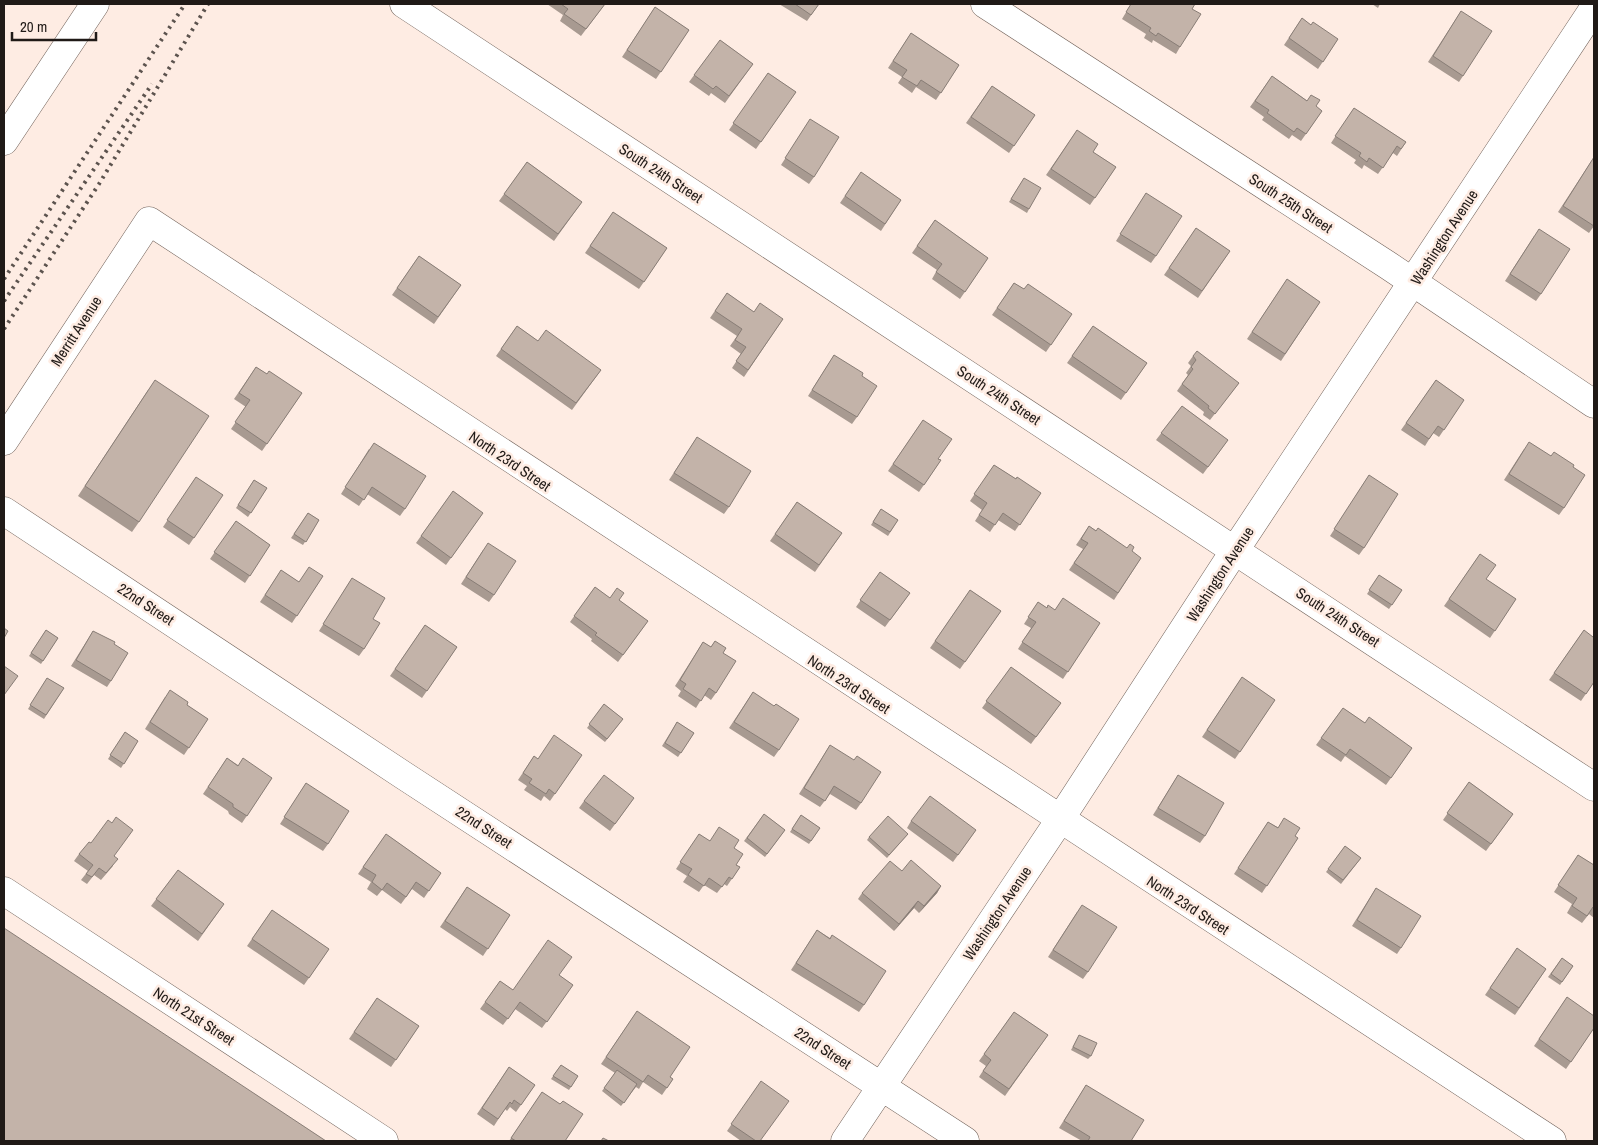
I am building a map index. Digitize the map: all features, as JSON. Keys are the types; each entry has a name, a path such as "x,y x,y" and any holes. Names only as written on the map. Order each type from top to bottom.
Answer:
{"street":[{"path":"4,141 95,4"},
{"name":"South 24th Street","path":"404,4 1594,787"},
{"name":"South 25th Street","path":"985,4 1414,283 1594,404"},
{"name":"Washington Avenue","path":"845,1141 1058,821 1235,550 1414,283 1589,10"},
{"name":"Merritt Avenue","path":"4,441 149,221"},
{"name":"North 23rd Street","path":"149,221 620,534 1552,1141"},
{"name":"22nd Street","path":"4,511 403,775 965,1141"},
{"name":"North 21st Street","path":"4,891 384,1141"}],"building":[{"path":"561,4 605,4 586,29 564,14 568,9"},
{"path":"795,4 819,4 811,15"},
{"path":"1131,4 1195,4 1192,9 1201,14 1180,47 1158,33 1156,36 1149,31 1151,28 1126,12"},
{"path":"655,7 689,30 661,72 627,50"},
{"path":"1461,11 1492,31 1463,76 1433,56"},
{"path":"1302,18 1311,25 1313,22 1338,39 1323,62 1289,38"},
{"path":"911,33 959,65 941,93 921,80 917,86 902,77 907,70 893,61"},
{"path":"720,40 753,64 729,96 716,86 713,89 694,75"},
{"path":"768,73 796,92 761,142 733,123"},
{"path":"1272,76 1307,101 1311,95 1320,100 1316,106 1322,111 1306,134 1297,128 1294,132 1267,113 1269,110 1255,101"},
{"path":"992,86 1035,115 1014,146 971,117"},
{"path":"1354,108 1406,142 1401,149 1397,146 1383,168 1369,158 1367,162 1359,156 1361,153 1335,136"},
{"path":"810,119 839,137 814,177 785,158"},
{"path":"1077,130 1098,144 1093,152 1116,167 1095,198 1051,169"},
{"path":"1594,157 1594,226 1563,206"},
{"path":"527,162 582,202 558,234 504,194"},
{"path":"861,172 901,200 885,224 845,196"},
{"path":"1024,178 1041,188 1029,209 1011,199"},
{"path":"1146,193 1182,216 1156,256 1120,234"},
{"path":"613,212 667,248 644,282 590,246"},
{"path":"935,220 988,258 965,292 936,272 942,264 917,246"},
{"path":"1196,228 1230,251 1202,291 1169,268"},
{"path":"1539,229 1570,249 1541,294 1510,274"},
{"path":"419,256 461,285 438,317 397,288"},
{"path":"1287,279 1320,302 1285,354 1252,332"},
{"path":"1014,283 1024,289 1028,284 1072,314 1051,345 997,308"},
{"path":"727,293 754,312 760,303 783,319 748,370 736,361 746,347 735,340 742,329 715,311"},
{"path":"517,326 538,341 546,330 601,370 576,403 501,349"},
{"path":"1093,326 1147,363 1126,393 1072,356"},
{"path":"1197,351 1239,383 1215,414 1208,408 1209,406 1182,384 1193,369 1191,367 1196,360 1193,356"},
{"path":"834,355 863,373 862,376 877,386 857,417 812,390"},
{"path":"256,367 267,374 269,371 302,393 267,444 235,422 250,400 239,393"},
{"path":"155,380 209,416 139,522 85,486"},
{"path":"1436,380 1464,400 1444,430 1438,426 1429,439 1406,423"},
{"path":"1182,406 1228,440 1208,467 1161,433"},
{"path":"923,420 952,439 938,459 941,460 924,485 893,464"},
{"path":"697,437 751,471 729,507 674,473"},
{"path":"1529,442 1551,456 1554,452 1585,475 1564,508 1509,474"},
{"path":"374,443 426,476 405,509 372,487 364,500 345,487"},
{"path":"994,465 1041,493 1020,525 1003,513 995,525 979,515 987,503 974,494"},
{"path":"1369,475 1398,494 1364,548 1334,529"},
{"path":"196,477 223,495 194,538 167,520"},
{"path":"254,480 267,488 251,513 238,505"},
{"path":"453,491 483,513 451,558 421,536"},
{"path":"797,502 842,533 819,565 775,534"},
{"path":"881,509 898,520 890,532 873,522"},
{"path":"308,513 319,520 306,542 294,534"},
{"path":"236,521 270,545 250,576 214,552"},
{"path":"1089,526 1096,531 1098,528 1127,548 1130,544 1134,547 1132,551 1141,558 1118,593 1074,563 1088,543 1081,539"},
{"path":"488,543 516,561 494,595 466,577"},
{"path":"1480,554 1496,565 1486,579 1516,599 1495,631 1449,599"},
{"path":"309,567 323,576 297,616 265,595 281,570 299,582"},
{"path":"880,572 910,593 890,620 860,600"},
{"path":"1379,575 1402,590 1392,605 1369,590"},
{"path":"352,578 385,598 373,619 380,623 364,649 323,624"},
{"path":"595,587 610,598 617,588 624,593 619,600 648,621 623,655 595,635 597,633 574,616"},
{"path":"970,590 1001,611 965,662 935,641"},
{"path":"1063,598 1100,623 1068,672 1022,642 1036,622 1028,617 1038,602 1047,608 1048,605 1055,610"},
{"path":"425,625 457,647 427,691 395,669"},
{"path":"4,628 8,631 4,638"},
{"path":"46,630 58,638 43,661 31,653"},
{"path":"1584,630 1593,637 1594,635 1594,682 1586,694 1554,673"},
{"path":"93,631 115,642 114,644 128,653 111,681 76,660"},
{"path":"715,641 726,648 723,653 736,661 716,693 709,688 701,701 683,689 686,684 680,680 703,642 711,647"},
{"path":"4,666 18,676 4,695"},
{"path":"1011,667 1061,703 1036,737 986,701"},
{"path":"1242,677 1275,700 1240,752 1207,730"},
{"path":"47,678 64,688 46,715 30,705"},
{"path":"170,690 188,702 187,705 208,719 189,748 150,722"},
{"path":"753,692 799,719 779,750 734,722"},
{"path":"604,704 623,719 607,739 589,724"},
{"path":"1343,708 1365,723 1369,717 1412,748 1391,778 1350,749 1346,755 1321,738"},
{"path":"677,722 694,733 681,753 665,743"},
{"path":"125,732 138,741 124,764 110,755"},
{"path":"554,735 582,755 555,794 549,789 546,794 529,783 532,779 523,773 534,756 538,759"},
{"path":"830,745 854,760 857,756 881,772 861,803 834,786 825,801 804,788"},
{"path":"227,758 238,766 243,758 272,778 247,816 208,787"},
{"path":"604,775 634,798 615,824 584,801"},
{"path":"1178,775 1224,803 1205,836 1158,808"},
{"path":"1469,782 1513,814 1491,844 1447,813"},
{"path":"306,783 349,811 328,844 284,817"},
{"path":"930,796 976,830 958,855 911,821"},
{"path":"764,814 785,830 767,854 747,838"},
{"path":"801,815 820,828 811,841 792,829"},
{"path":"888,816 908,834 889,855 869,837"},
{"path":"116,817 133,830 114,856 118,859 106,873 99,868 92,877 86,874 93,865 79,854 89,842 91,843 108,820 112,823"},
{"path":"1284,818 1300,828 1295,836 1298,838 1267,886 1238,868 1268,822 1278,828"},
{"path":"719,827 739,840 734,848 743,854 736,865 740,867 732,879 729,877 722,887 709,878 704,886 688,875 692,869 680,862 699,834 710,841"},
{"path":"386,834 441,873 429,891 416,882 406,897 387,883 382,890 372,882 376,875 363,867"},
{"path":"1345,846 1361,858 1343,880 1328,869"},
{"path":"1578,855 1594,865 1594,908 1587,916 1572,906 1577,898 1558,885"},
{"path":"911,860 941,886 924,906 918,901 899,924 862,893 890,861 902,871"},
{"path":"178,870 224,904 202,934 156,899"},
{"path":"467,887 510,915 488,949 445,921"},
{"path":"1376,888 1421,916 1401,948 1357,920"},
{"path":"1082,905 1117,927 1088,972 1053,950"},
{"path":"272,910 329,949 309,978 252,939"},
{"path":"4,928 326,1141 4,1141"},
{"path":"817,930 830,939 832,935 886,971 864,1005 796,963"},
{"path":"548,940 572,957 559,975 573,985 547,1022 520,1002 508,1019 485,1002 500,981 513,990"},
{"path":"1517,948 1546,969 1519,1008 1490,988"},
{"path":"1562,958 1573,966 1562,982 1551,974"},
{"path":"1567,997 1594,1016 1594,1028 1571,1062 1539,1039"},
{"path":"377,998 419,1026 396,1060 354,1032"},
{"path":"637,1011 690,1047 670,1077 673,1079 667,1088 648,1075 643,1082 606,1057"},
{"path":"1014,1012 1048,1035 1009,1089 983,1071 991,1060 984,1054"},
{"path":"1079,1035 1097,1043 1091,1056 1073,1047"},
{"path":"561,1065 578,1076 571,1087 553,1076"},
{"path":"509,1067 535,1085 521,1105 514,1100 512,1104 510,1102 498,1119 482,1108"},
{"path":"617,1070 637,1084 624,1103 604,1088"},
{"path":"761,1081 789,1101 760,1141 756,1141 731,1124"},
{"path":"1086,1085 1144,1120 1131,1141 1088,1141 1090,1137 1064,1121"},
{"path":"542,1092 560,1104 563,1101 583,1114 565,1141 516,1141 511,1138"}],"railway":[{"path":"4,279 185,4"},
{"path":"4,329 99,184 208,4"},
{"path":"4,301 152,84"}]}
